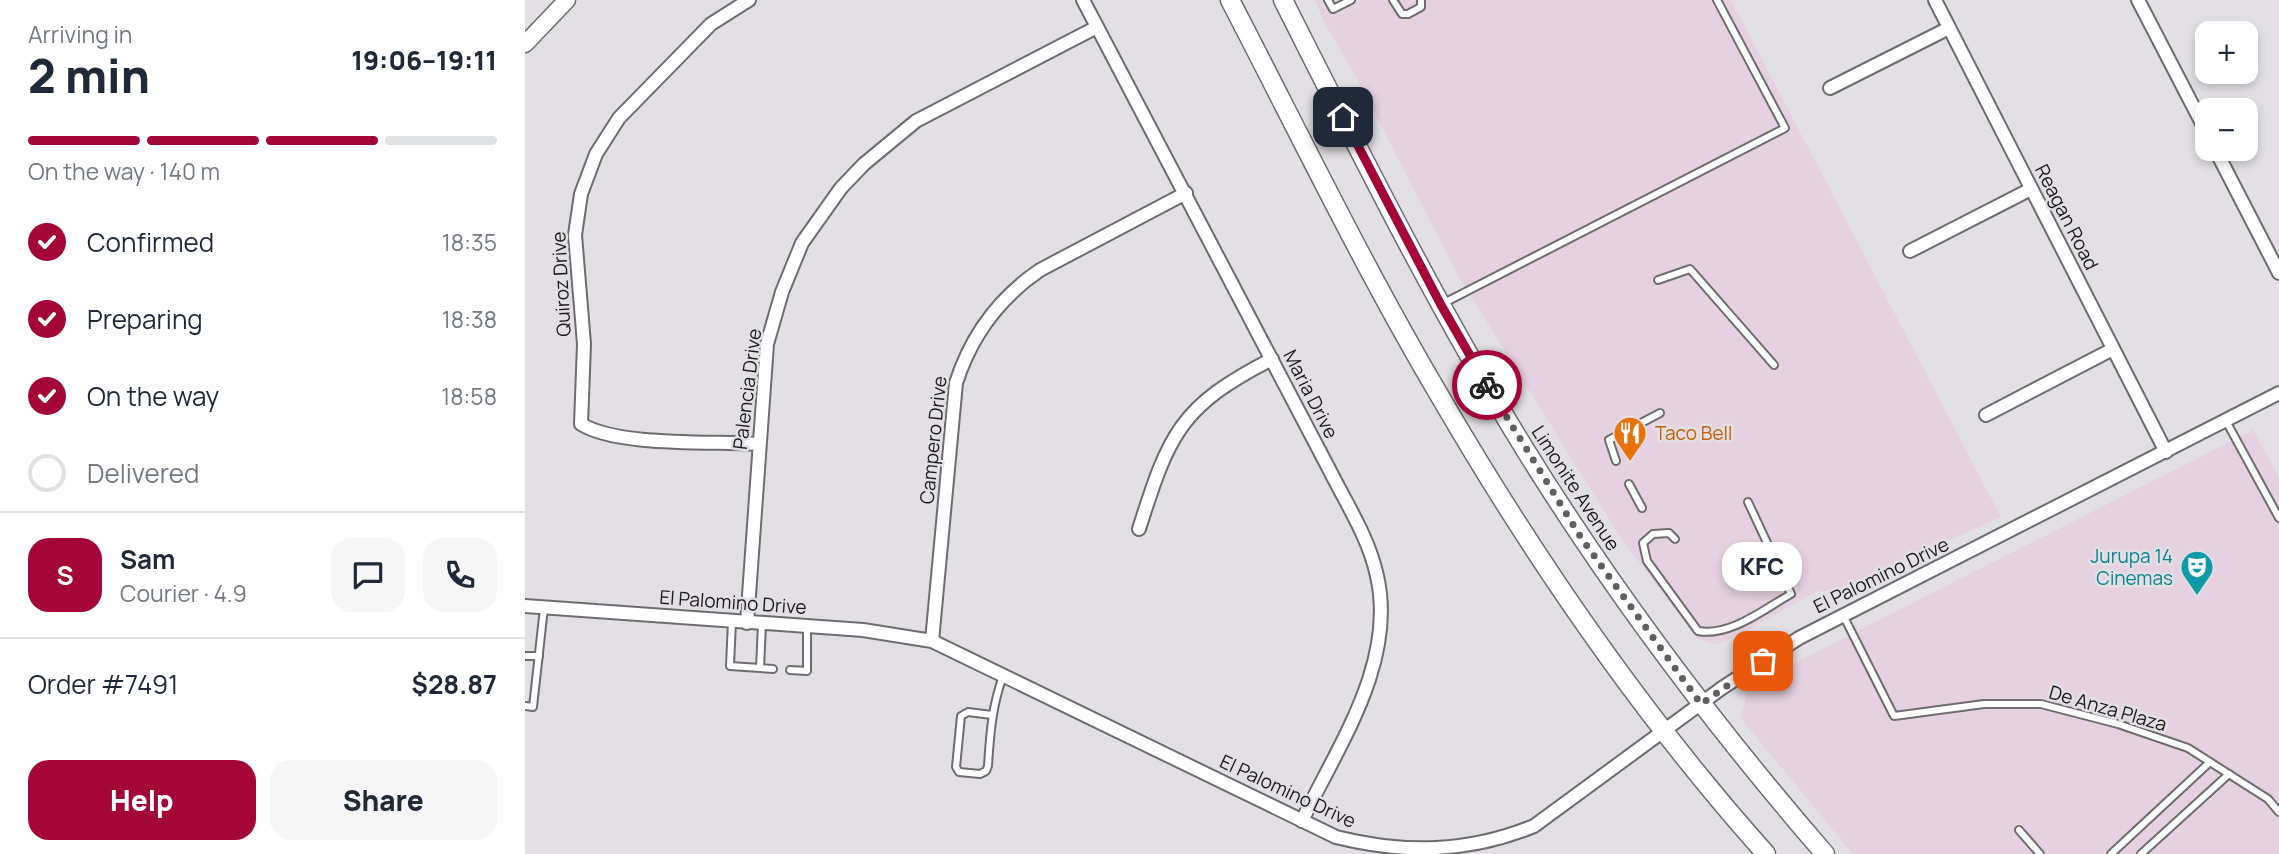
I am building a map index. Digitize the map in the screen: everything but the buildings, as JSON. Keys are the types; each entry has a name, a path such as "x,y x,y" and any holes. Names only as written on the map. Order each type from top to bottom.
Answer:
{"main road":[{"path":"525,44 567,0"},
{"path":"1230,0 1438,394 1554,575 1664,730 1766,854"},
{"name":"Limonite Avenue","path":"1283,0 1441,305 1519,439 1582,539 1701,704 1825,854"}],"street":[{"name":"Quiroz Drive","path":"749,0 711,24 619,118 596,154 581,194 575,235 584,344 581,424 596,433 621,437 759,444"},
{"name":"Maria Drive","path":"1083,0 1272,359 1363,538 1377,576 1380,608 1374,660 1368,682 1352,722 1302,821"},
{"name":"Reagan Road","path":"1935,0 2166,452"},
{"path":"2138,0 2195,110"},
{"name":"Palencia Drive","path":"747,623 767,344 782,292 802,243 841,188 864,164 916,121 1097,27"},
{"path":"1830,88 1949,28"},
{"path":"2221,161 2279,273"},
{"path":"1910,251 2031,189"},
{"name":"Campero Drive","path":"932,641 956,383 971,344 1003,300 1039,270 1186,193"},
{"path":"1986,415 2113,349"},
{"path":"1139,529 1165,452 1181,426 1218,390 1272,359"},
{"name":"El Palomino Drive","path":"525,606 863,630 932,641 1302,821 1353,843 1399,853 1484,849 1552,816 1664,730 1799,638 2279,393"}],"lane":[{"path":"1328,0 1333,9 1351,0"},
{"path":"1393,0 1402,13 1408,14 1421,7 1421,0"},
{"path":"1441,305 1785,128 1717,0"},
{"path":"1658,280 1691,269 1774,365"},
{"path":"1616,461 1609,440 1660,414"},
{"path":"2226,421 2279,518"},
{"path":"1629,484 1642,508"},
{"path":"1675,539 1669,533 1653,534 1643,543 1647,561 1698,631 1711,634 1725,630 1791,594 1748,502"},
{"path":"525,706 533,707 544,608"},
{"name":"De Anza Plaza","path":"1843,615 1893,716 1984,704 2041,704 2179,745 2229,774 2270,802 2279,812"},
{"path":"731,621 730,666 773,669"},
{"path":"760,668 762,624"},
{"path":"790,670 807,671 807,627"},
{"path":"525,656 539,656"},
{"path":"992,715 968,712 961,716 956,767 959,772 980,774 986,771 992,715 1003,674"},
{"path":"2111,854 2210,762"},
{"path":"2141,854 2229,774"},
{"path":"2270,802 2279,797"},
{"path":"2019,830 2041,854"}],"shaded area":[{"path":"1315,0 1731,0 2001,517 1841,588 1816,592 1725,642 1714,644 1698,639 1622,540 1459,277 1357,79 1325,24"},
{"path":"2253,430 2279,478 2279,854 1853,854 1741,719 1746,695 1783,669"}],"way so far":[{"path":"1487,385 1582,539 1701,704 1763,661"}],"place":[{"name":"Taco Bell","path":"1630,463"},
{"name":"Jurupa 14 Cinemas","path":"2197,597"},
{"name":"KFC","path":"1763,661"}],"route":[{"path":"1343,117 1441,305 1487,385"}]}
